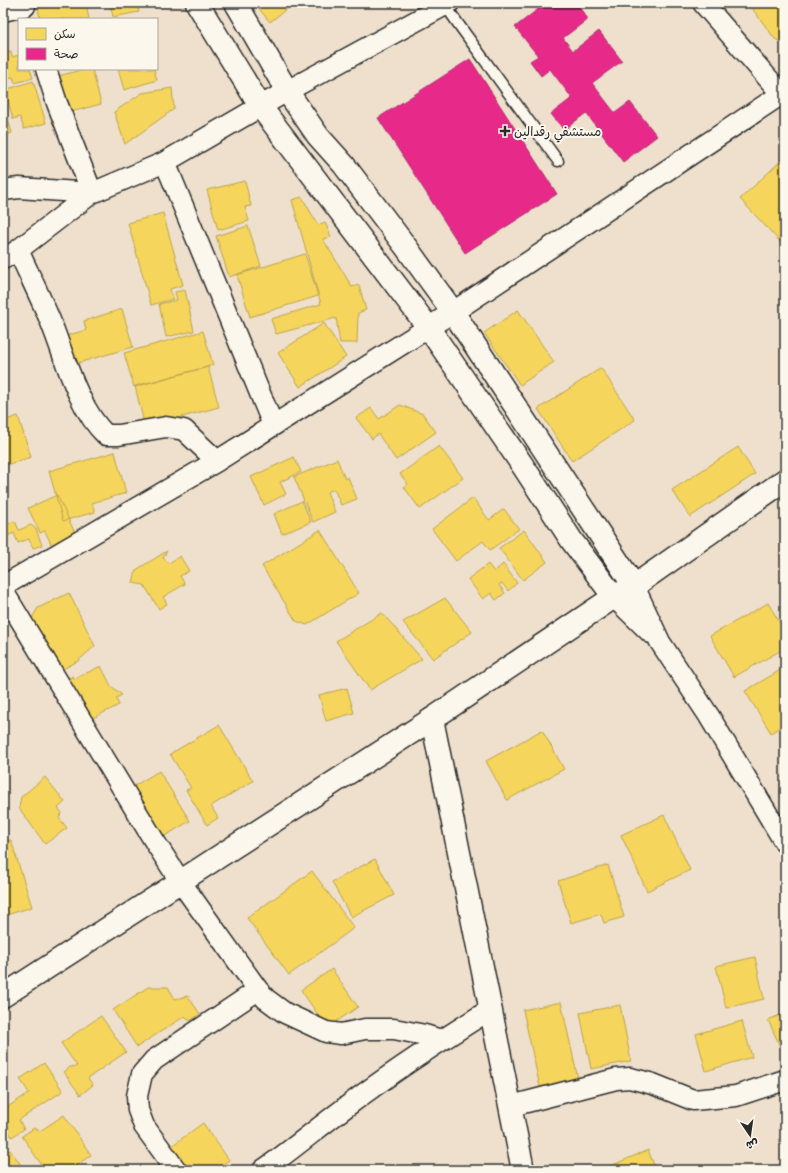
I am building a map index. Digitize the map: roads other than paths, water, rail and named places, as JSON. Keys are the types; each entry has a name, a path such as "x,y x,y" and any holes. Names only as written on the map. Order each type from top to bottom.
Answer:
{"street":[{"path":"197,3 260,106 428,327 572,540 614,597 660,642"},
{"path":"236,3 287,91 318,136 344,165 453,312 634,586 660,642 709,716 783,835"},
{"path":"3,586 216,461 453,312 784,94 703,3"},
{"path":"216,461 184,430 166,427 119,435 106,435 97,426 76,388 50,320 11,254 92,193 164,162 260,106 447,4"},
{"path":"3,11 27,9"},
{"path":"46,70 57,103 92,193"},
{"path":"164,162 273,425"},
{"path":"3,190 19,188 92,193"},
{"path":"3,996 432,719 614,597 634,586 785,480"},
{"path":"3,591 142,822 180,881 258,990 275,1007 326,1032 341,1034 365,1029 394,1029 441,1040"},
{"path":"432,719 523,1170"},
{"path":"176,1170 144,1126 138,1110 137,1096 142,1074 154,1060 258,990"},
{"path":"263,1170 289,1152 350,1104 441,1040 491,1009"},
{"path":"510,1106 616,1079 630,1078 653,1084 693,1100 736,1096 785,1080"}],"lane":[{"path":"447,4 458,25 558,161"}],"place":[{"name":"مستشفي رقدالين","path":"505,131"}]}
